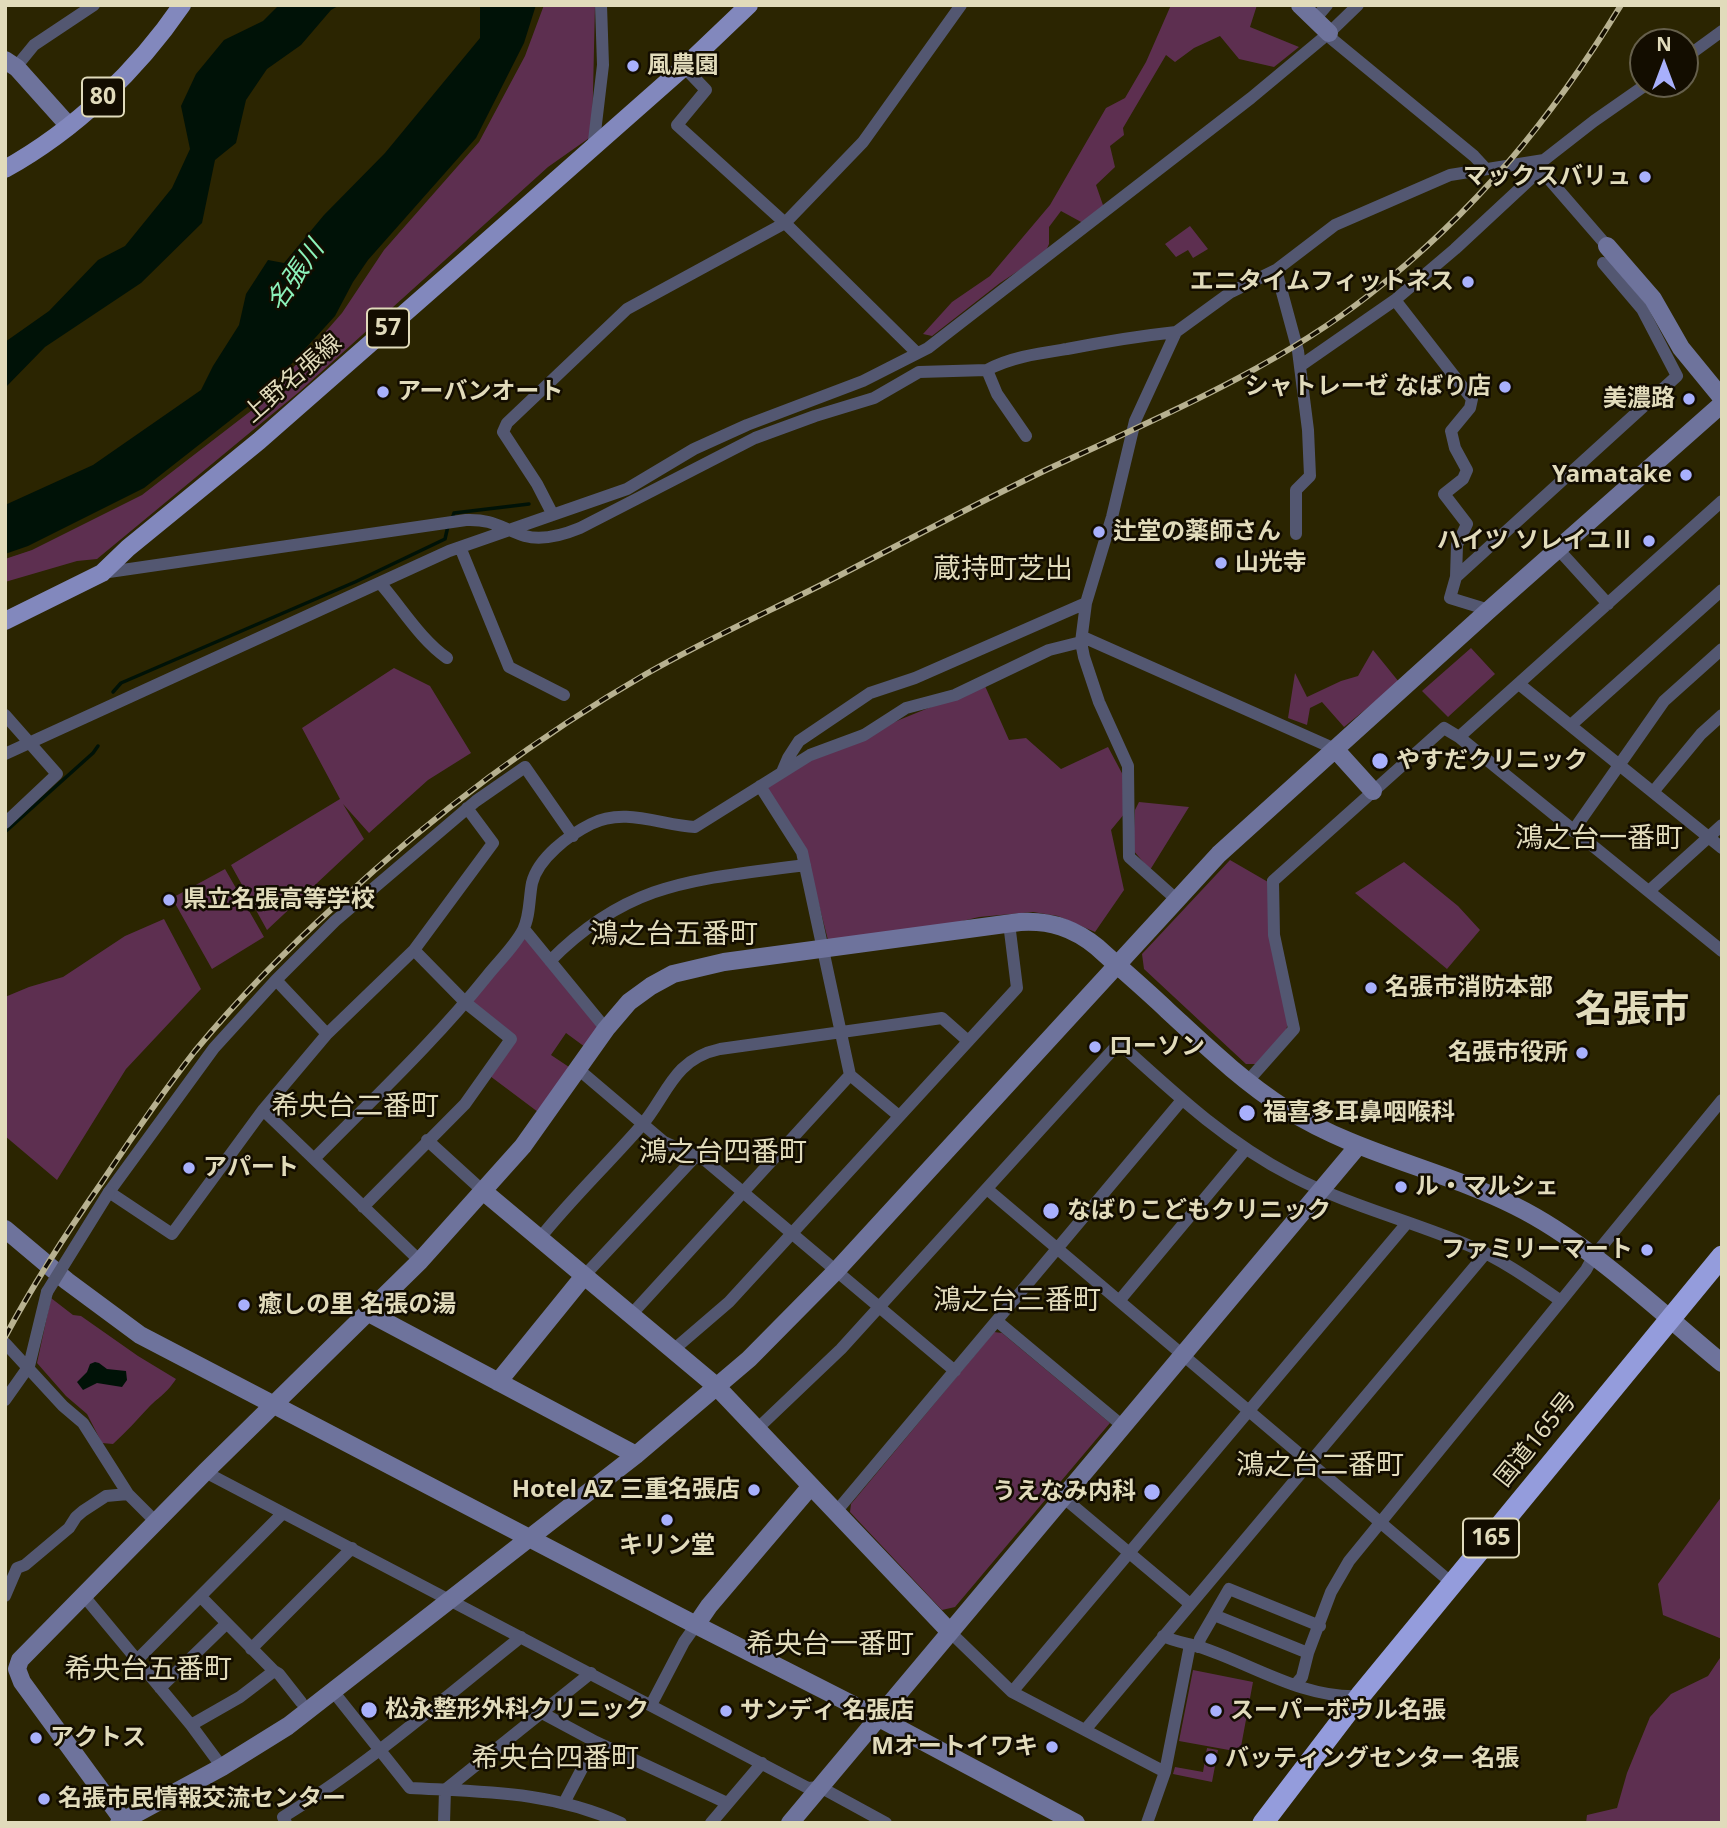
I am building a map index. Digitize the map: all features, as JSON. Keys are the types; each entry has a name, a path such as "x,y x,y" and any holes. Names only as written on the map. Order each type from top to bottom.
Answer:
{"highway":[{"name":"国道165号","path":"1263,1823 1360,1696 1722,1256"}],"main road":[{"name":"80","path":"5,169 69,126 128,71 182,5"},
{"name":"上野名張線","path":"5,621 102,573 148,530 259,441 593,149 749,5"}],"street":[{"path":"69,126 10,64 94,5"},
{"path":"593,149 603,65 601,5"},
{"path":"553,515 537,484 503,432 504,427 627,309 785,223 863,142 961,5"},
{"path":"1300,5 1328,34 1486,169"},
{"path":"1315,19 1327,5"},
{"path":"5,754 460,547 627,489 694,449 760,420 863,381 928,348 1251,98 1328,34 1358,5"},
{"path":"1699,48 1722,31"},
{"path":"684,67 706,90 677,125 785,223 916,353"},
{"path":"1300,366 1395,300 1455,249 1544,160 1629,97"},
{"path":"102,573 451,521 483,519 528,537 566,534 755,438 874,398 919,372 987,370 997,364 1043,353 1176,332 1231,292 1276,270 1335,225 1450,176 1486,169 1538,166"},
{"path":"1457,577 1677,376 1642,309 1538,166"},
{"path":"1605,255 1653,299 1681,348 1722,398"},
{"path":"1276,270 1293,327 1308,430 1310,476 1296,490 1296,534"},
{"path":"1395,300 1472,399 1470,408 1451,431 1455,448 1467,471 1463,479 1444,494 1466,524 1457,545 1457,577 1450,598 1489,610"},
{"path":"1176,332 1135,421 1112,517 1086,603 1082,639 1084,657 1099,702 1128,766 1129,857 1176,899"},
{"path":"987,370 998,394 1026,436"},
{"path":"1722,404 1219,854 1116,964 1018,1075 836,1271 749,1359 636,1455 532,1538 449,1599 288,1726 222,1767 122,1822 11,1667 420,1261 538,1126 606,1028 639,994 673,974 703,965 1009,923 1043,922 1065,927 1085,937 1116,964 1247,1082 1287,1110 1359,1146 1451,1178 1502,1199 1538,1218 1593,1257 1722,1363"},
{"path":"1459,737 1722,501"},
{"path":"460,547 509,667 564,695"},
{"path":"1558,549 1608,604"},
{"path":"380,583 431,647 447,658"},
{"path":"1571,726 1722,590"},
{"path":"782,772 799,741 870,694 915,678 1086,603"},
{"path":"315,1158 466,1003 524,929 536,872 552,852 573,836 591,824 603,820 631,817 695,827 810,754 864,735 906,708 955,695 1049,650 1082,639 1335,749 1373,791"},
{"path":"1573,831 1664,701 1722,649"},
{"path":"1520,684 1722,848"},
{"path":"5,715 57,774 5,823"},
{"path":"1653,792 1701,734 1722,715"},
{"path":"1247,1082 1294,1029 1275,935 1273,881 1444,728 1459,737 1722,951"},
{"path":"5,1400 29,1366 47,1292 109,1192 214,1048 335,921 467,808 525,767 573,836"},
{"path":"760,786 802,852 850,1075 899,1116"},
{"path":"109,1192 172,1234 263,1110 327,1034 414,950 493,843 467,808"},
{"path":"1649,891 1722,825"},
{"path":"550,961 571,940 600,918 649,893 692,881 805,864"},
{"path":"673,1351 729,1301 793,1234 1017,988 1009,923"},
{"path":"524,929 606,1028"},
{"path":"363,1207 465,1104 511,1039 466,1003 414,950"},
{"path":"276,980 327,1034"},
{"path":"540,1238 582,1188 643,1124 676,1075 689,1062 704,1054 720,1049 942,1017 968,1041"},
{"path":"757,1429 841,1349 1119,1043 1182,1100 1246,1149 1289,1175 1322,1191 1486,1254 1524,1275 1561,1301"},
{"path":"578,1069 664,1142 706,1161 955,1371"},
{"path":"630,1315 850,1075"},
{"path":"835,1513 1182,1100"},
{"path":"1296,1684 1302,1677 1308,1653 1340,1575 1586,1270 1593,1257 1722,1100"},
{"path":"263,1110 420,1261"},
{"path":"428,1140 483,1191 716,1386 950,1632 1012,1692 1165,1772"},
{"path":"790,1823 1359,1146"},
{"path":"1119,1301 1246,1149"},
{"path":"498,1382 584,1276 696,1156"},
{"path":"987,1189 1453,1584"},
{"path":"1012,1692 1407,1223"},
{"path":"5,1229 67,1281 140,1335 1076,1823"},
{"path":"1085,1730 1486,1254"},
{"path":"367,1312 636,1455"},
{"path":"997,1321 1124,1427"},
{"path":"5,1343 63,1406 83,1423 128,1494 156,1522"},
{"path":"205,1472 808,1788 820,1787 886,1823"},
{"path":"651,1705 684,1642 709,1605 811,1486"},
{"path":"5,1596 17,1568 45,1549 69,1528 83,1511 106,1496 128,1494"},
{"path":"1064,1498 1191,1604"},
{"path":"137,1660 284,1513"},
{"path":"251,1649 352,1548"},
{"path":"1147,1823 1165,1772 1194,1646 1229,1589 1320,1626"},
{"path":"83,1595 191,1725 222,1767"},
{"path":"201,1597 279,1674 300,1702"},
{"path":"1214,1615 1308,1653"},
{"path":"160,1688 226,1624"},
{"path":"1163,1636 1296,1684 1304,1690 1346,1697 1360,1696"},
{"path":"286,1823 283,1817 314,1798 379,1749 521,1637"},
{"path":"191,1725 240,1697 274,1671"},
{"path":"444,1823 445,1790 591,1673"},
{"path":"332,1690 410,1788 519,1794 564,1803 621,1823"},
{"path":"541,1713 727,1804"},
{"path":"564,1803 596,1742"},
{"path":"711,1823 762,1763"}],"shaded area":[{"path":"544,5 595,5 592,136 548,167 299,392 97,559 77,561 5,582 5,559 32,550 142,495 256,407 307,353 342,313 384,250 479,142 525,56"},
{"path":"1171,5 1257,5 1250,27 1299,47 1274,67 1239,59 1220,36 1194,48 1175,62 1166,55 1123,128 1124,135 1110,146 1115,167 1096,185 1104,208 1083,223 1061,211 1049,227 1049,244 1045,253 1000,283 932,336 923,334 952,302 990,276 1050,205 1106,108 1125,98 1146,62"},
{"path":"1190,226 1208,249 1193,258 1188,250 1176,257 1165,244"},
{"path":"1471,648 1495,674 1448,717 1422,691"},
{"path":"1373,650 1399,682 1344,727 1322,702 1310,708 1307,725 1288,718 1295,673 1307,697 1358,676"},
{"path":"394,668 430,686 471,753 428,780 369,833 343,804 364,839 267,930 231,865 340,799 302,728"},
{"path":"985,686 1009,740 1026,738 1061,769 1108,747 1124,777 1125,813 1111,830 1124,890 1095,932 1058,916 1033,912 979,917 829,944 805,850 763,784 872,732"},
{"path":"1139,802 1189,807 1150,870 1133,850 1135,810"},
{"path":"1230,860 1268,882 1288,1022 1286,1031 1256,1064 1246,1064 1144,969 1142,954"},
{"path":"1404,862 1458,906 1480,930 1447,969 1355,893"},
{"path":"225,869 264,937 212,969 172,898"},
{"path":"164,919 201,989 126,1069 57,1180 5,1136 5,997 63,977 125,936"},
{"path":"525,938 600,1028 585,1047 566,1033 551,1055 569,1067 538,1112 490,1076 513,1040 470,1001"},
{"path":"51,1298 73,1315 81,1316 176,1379 113,1444 102,1443 87,1414 66,1396 37,1363"},
{"path":"994,1332 1002,1333 1110,1423 955,1607 942,1610 850,1512 851,1504"},
{"path":"1722,1496 1722,1639 1663,1615 1658,1584"},
{"path":"1722,1655 1722,1823 1586,1823 1587,1815 1617,1808 1627,1773 1650,1717 1671,1694 1708,1676"},
{"name":"スーパーボウル名張","path":"1193,1670 1253,1682 1240,1752 1179,1741"},
{"name":"バッティングセンター 名張","path":"1207,1748 1218,1750 1212,1782 1173,1774 1175,1767 1203,1772"}],"water":[{"path":"279,5 340,5 331,10 301,45 267,69 246,100 236,143 215,160 202,223 141,283 45,347 5,388 5,342 49,311 98,260 125,246 172,188 190,149 181,106 196,74 224,40 263,21"},
{"name":"名張川","path":"480,5 536,5 524,43 476,138 368,260 335,316 265,393 144,488 28,546 5,554 5,505 93,465 201,390 239,325 246,294 268,260 284,263 324,215 385,153 480,38"},
{"path":"95,1362 107,1369 126,1371 127,1380 122,1387 97,1383 83,1390 77,1382 87,1372 90,1364"}],"waterway":[{"path":"452,519 454,513 529,504"},
{"path":"113,692 121,683 355,582 445,539 448,526"},
{"path":"5,832 98,746"}],"railway":[{"path":"5,1337 76,1220 147,1115 195,1051 281,957 373,871 447,809 524,752 646,674 1019,483 1254,370 1332,322 1369,295 1443,231 1509,162 1567,87 1621,5"}],"place":[{"name":"風農園","path":"633,66"},
{"name":"マックスバリュ","path":"1645,177"},
{"name":"エニタイムフィットネス","path":"1468,282"},
{"name":"シャトレーゼ なばり店","path":"1505,387"},
{"name":"アーバンオート","path":"383,392"},
{"name":"美濃路","path":"1689,399"},
{"name":"Yamatake","path":"1686,475"},
{"name":"辻堂の薬師さん","path":"1099,532"},
{"name":"ハイツ ソレイユⅡ","path":"1649,541"},
{"name":"山光寺","path":"1221,563"},
{"name":"やすだクリニック","path":"1380,761"},
{"name":"県立名張高等学校","path":"169,900"},
{"name":"名張市消防本部","path":"1371,988"},
{"name":"ローソン","path":"1095,1047"},
{"name":"名張市役所","path":"1582,1053"},
{"name":"福喜多耳鼻咽喉科","path":"1247,1113"},
{"name":"アパート","path":"189,1168"},
{"name":"ル・マルシェ","path":"1401,1187"},
{"name":"なばりこどもクリニック","path":"1051,1211"},
{"name":"ファミリーマート","path":"1647,1250"},
{"name":"癒しの里 名張の湯","path":"244,1305"},
{"name":"Hotel AZ 三重名張店","path":"754,1490"},
{"name":"うえなみ内科","path":"1152,1492"},
{"name":"キリン堂","path":"667,1520"},
{"name":"松永整形外科クリニック","path":"369,1710"},
{"name":"サンディ 名張店","path":"726,1711"},
{"name":"スーパーボウル名張","path":"1216,1711"},
{"name":"アクトス","path":"36,1738"},
{"name":"Mオートイワキ","path":"1052,1747"},
{"name":"バッティングセンター 名張","path":"1211,1759"},
{"name":"名張市民情報交流センター","path":"44,1799"}],"district":[{"name":"蔵持町芝出","path":"1003,570"},
{"name":"鴻之台一番町","path":"1599,839"},
{"name":"鴻之台五番町","path":"674,935"},
{"name":"名張市","path":"1632,1011"},
{"name":"希央台二番町","path":"355,1107"},
{"name":"鴻之台四番町","path":"723,1153"},
{"name":"鴻之台三番町","path":"1017,1301"},
{"name":"鴻之台二番町","path":"1320,1466"},
{"name":"希央台一番町","path":"830,1645"},
{"name":"希央台五番町","path":"148,1670"},
{"name":"希央台四番町","path":"555,1759"}]}
